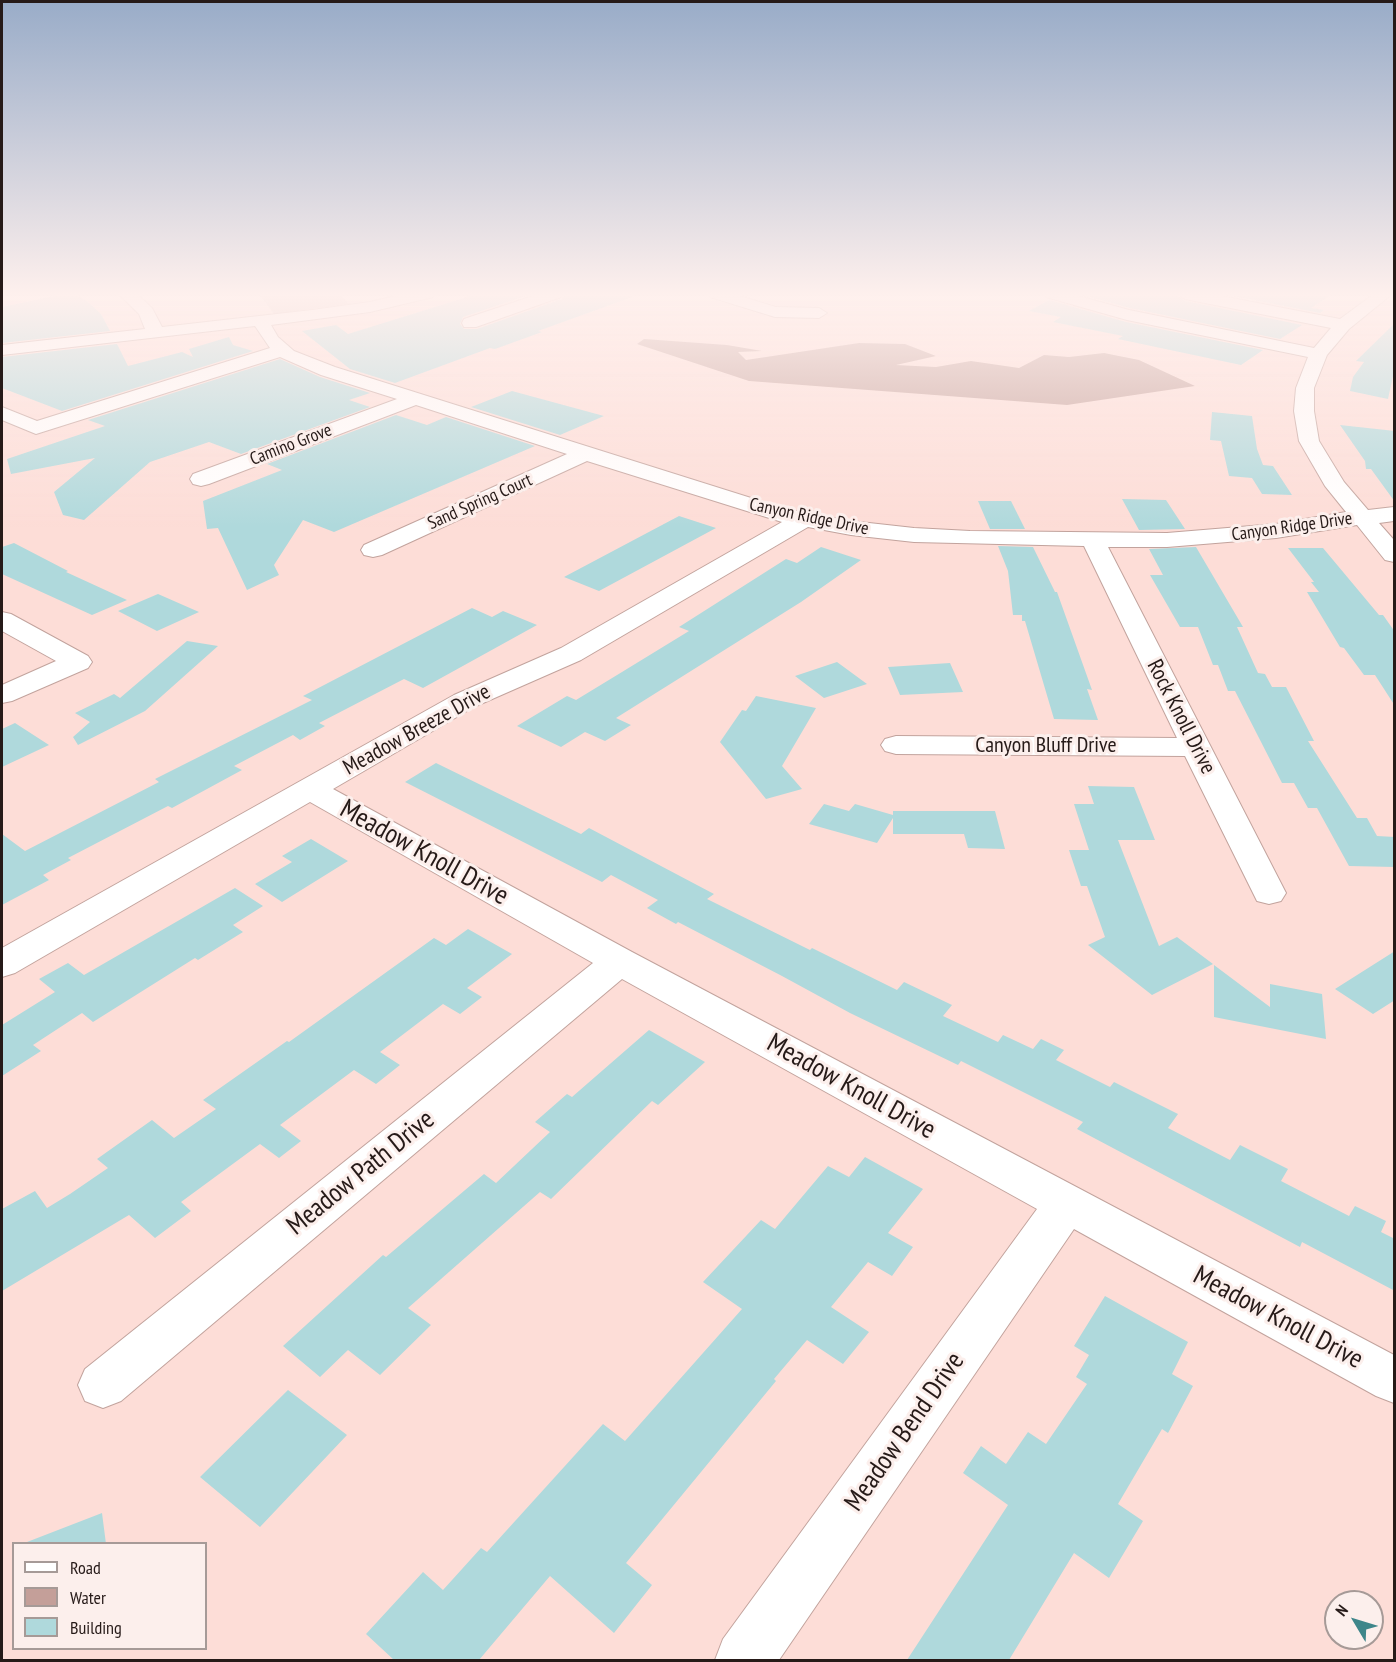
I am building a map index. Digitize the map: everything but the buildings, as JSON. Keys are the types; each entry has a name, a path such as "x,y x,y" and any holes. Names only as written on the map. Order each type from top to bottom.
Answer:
{"street":[{"path":"2,413 36,428 215,372"},
{"name":"Canyon Ridge Drive","path":"330,372 751,506 851,528 914,535 1093,540 1207,538 1395,514"},
{"path":"1311,372 1305,388 1305,426 1309,441 1320,461 1361,517 1395,555"},
{"name":"Camino Grove","path":"201,479 415,399"},
{"name":"Sand Spring Court","path":"373,550 587,453"},
{"name":"Meadow Breeze Drive","path":"2,964 464,701 594,642 804,519"},
{"name":"Rock Knoll Drive","path":"1093,540 1269,893"},
{"path":"2,620 78,662 2,695"},
{"name":"Canyon Bluff Drive","path":"896,745 1196,747"},
{"name":"Meadow Knoll Drive","path":"309,789 619,961 1395,1380"},
{"name":"Meadow Path Drive","path":"103,1385 619,961"},
{"name":"Meadow Bend Drive","path":"744,1660 1066,1204"}],"water":[{"path":"720,372 1164,372 1195,386 1067,405 749,381"}]}
